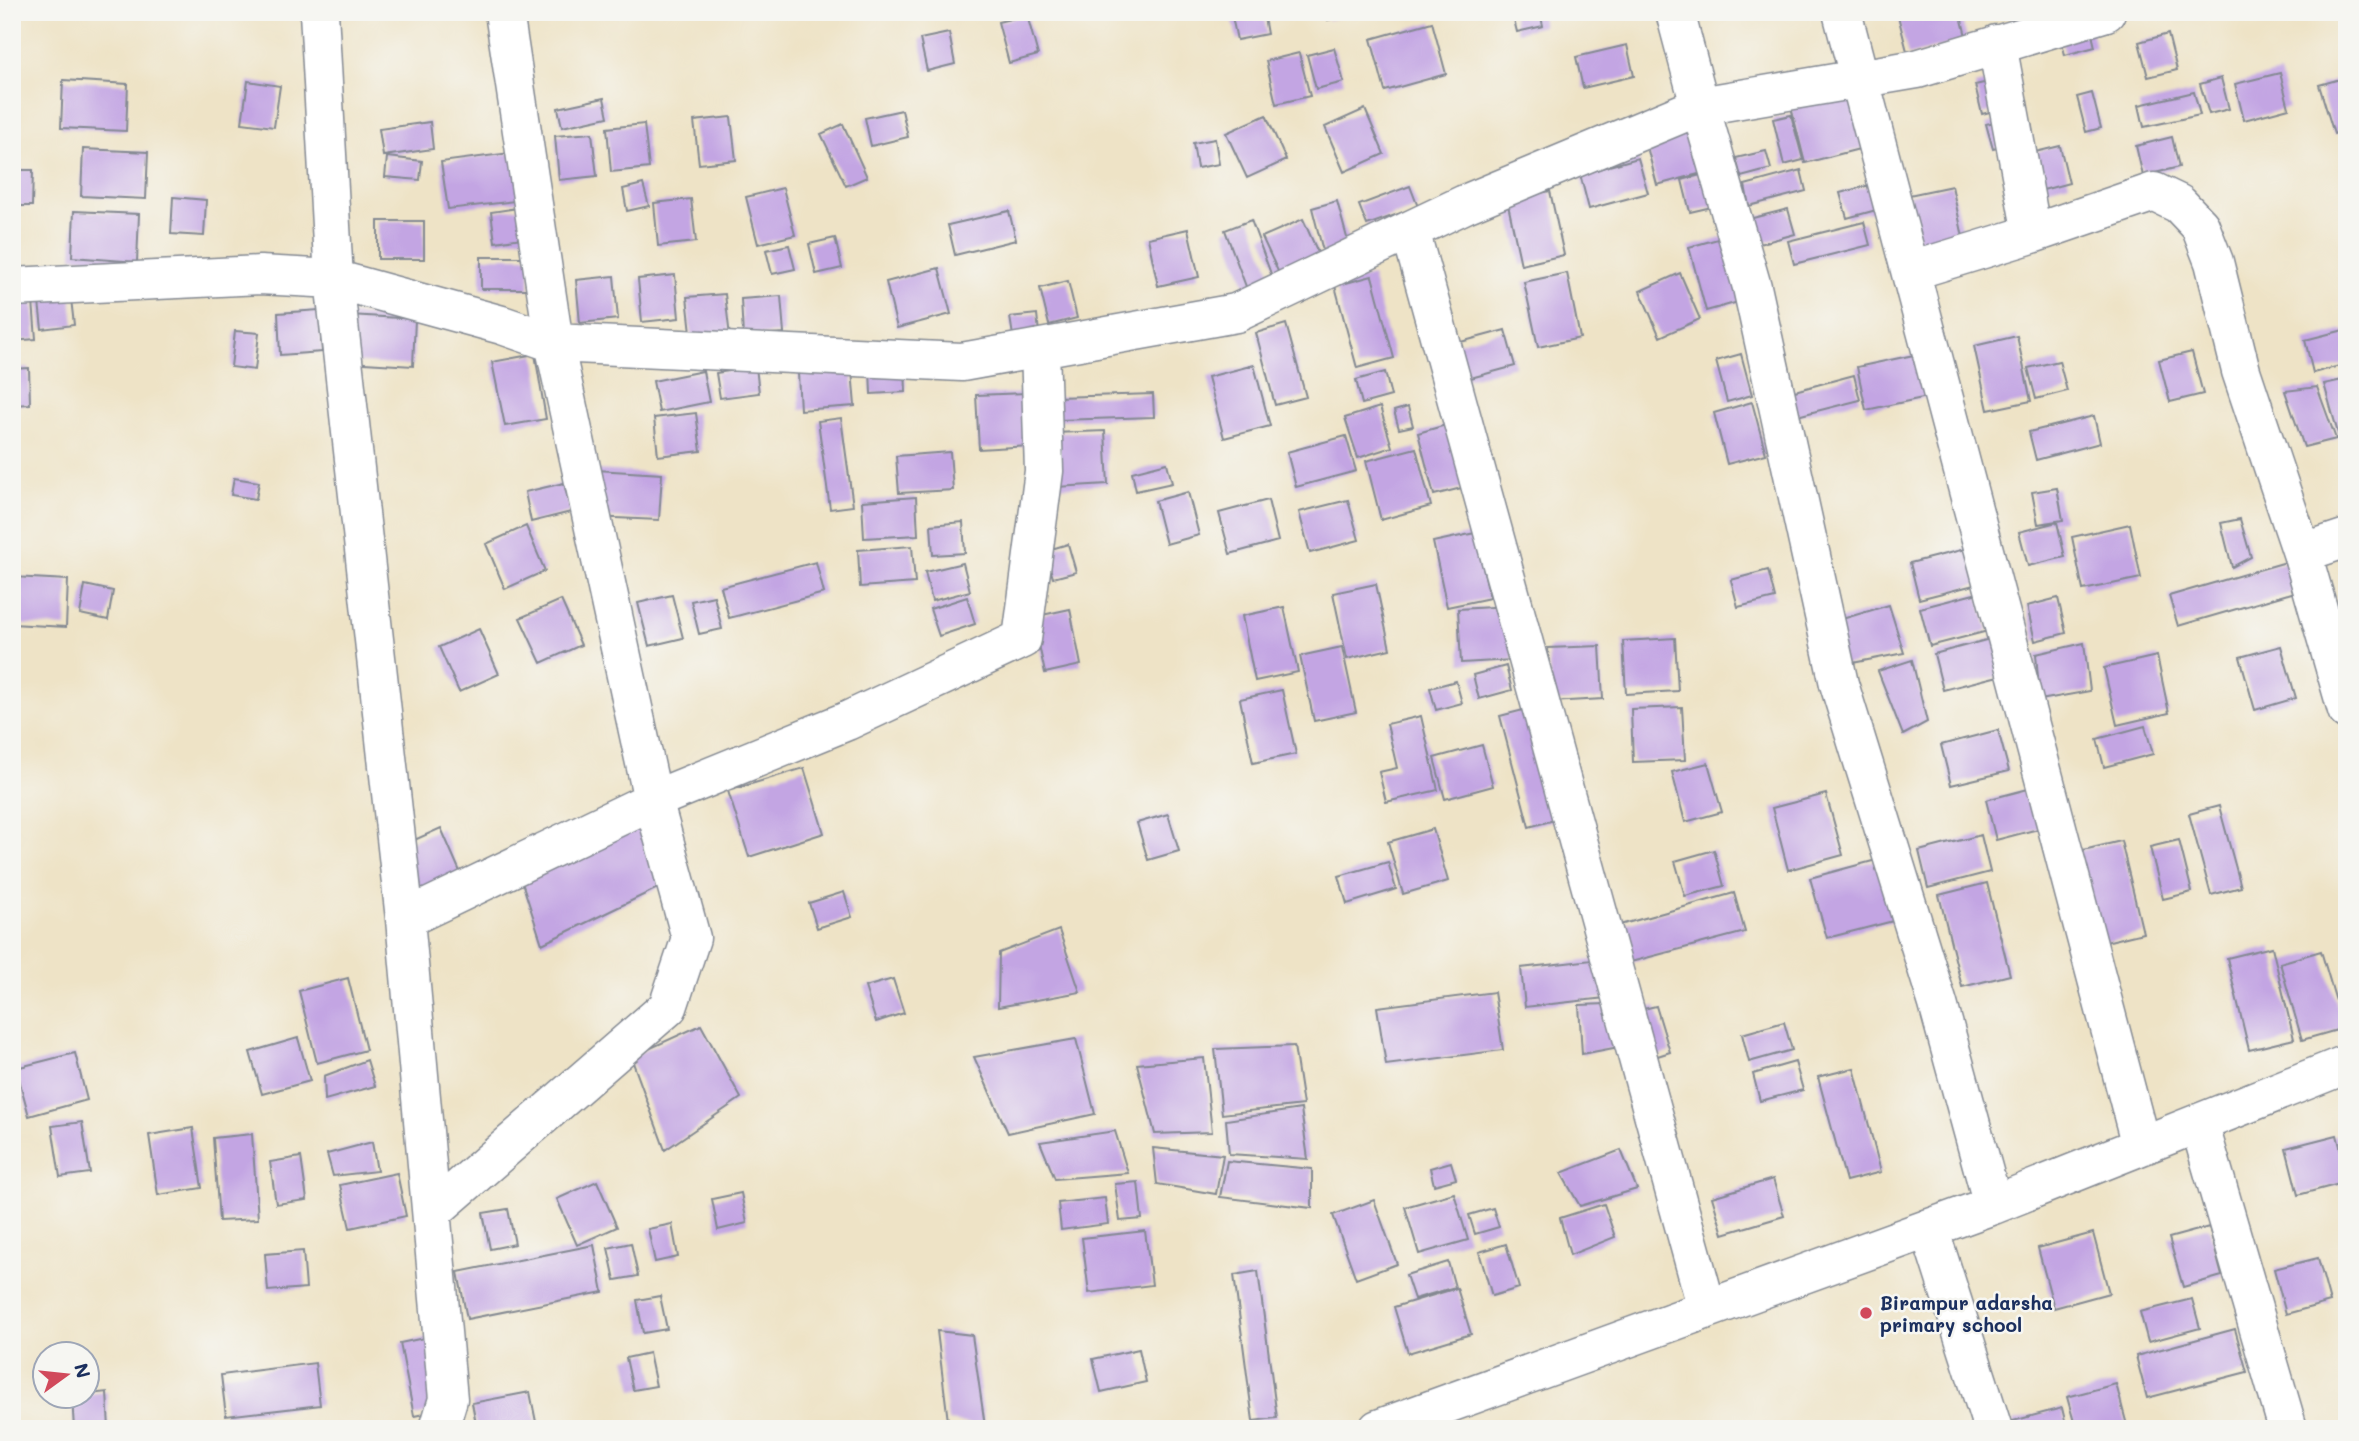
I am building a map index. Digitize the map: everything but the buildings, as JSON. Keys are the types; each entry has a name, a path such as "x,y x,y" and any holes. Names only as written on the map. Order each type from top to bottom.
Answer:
{"street":[{"path":"319,12 334,279 405,919 448,1399 439,1429"},
{"path":"432,1212 668,1007 691,938 653,800 554,343 504,12"},
{"path":"1675,12 1752,288 1839,684 1938,1004 1993,1205"},
{"path":"1842,12 2141,1146"},
{"path":"12,287 260,275 334,279 502,325 554,343 962,362 1236,313 1465,204 1700,106 1917,69 2106,12"},
{"path":"1997,44 2032,234"},
{"path":"1910,271 2032,234 2154,192 2179,204 2200,226 2214,262 2241,371 2302,553 2345,701"},
{"path":"1410,230 1707,1309"},
{"path":"405,919 653,800 847,721 1022,639 1044,471 1040,348"},
{"path":"2302,553 2347,538"},
{"path":"1400,1425 1993,1205 2347,1063"},
{"path":"2199,1123 2288,1429"},
{"path":"1929,1228 1993,1429"}],"place":[{"name":"Birampur adarsha primary school","path":"1866,1313"}]}
